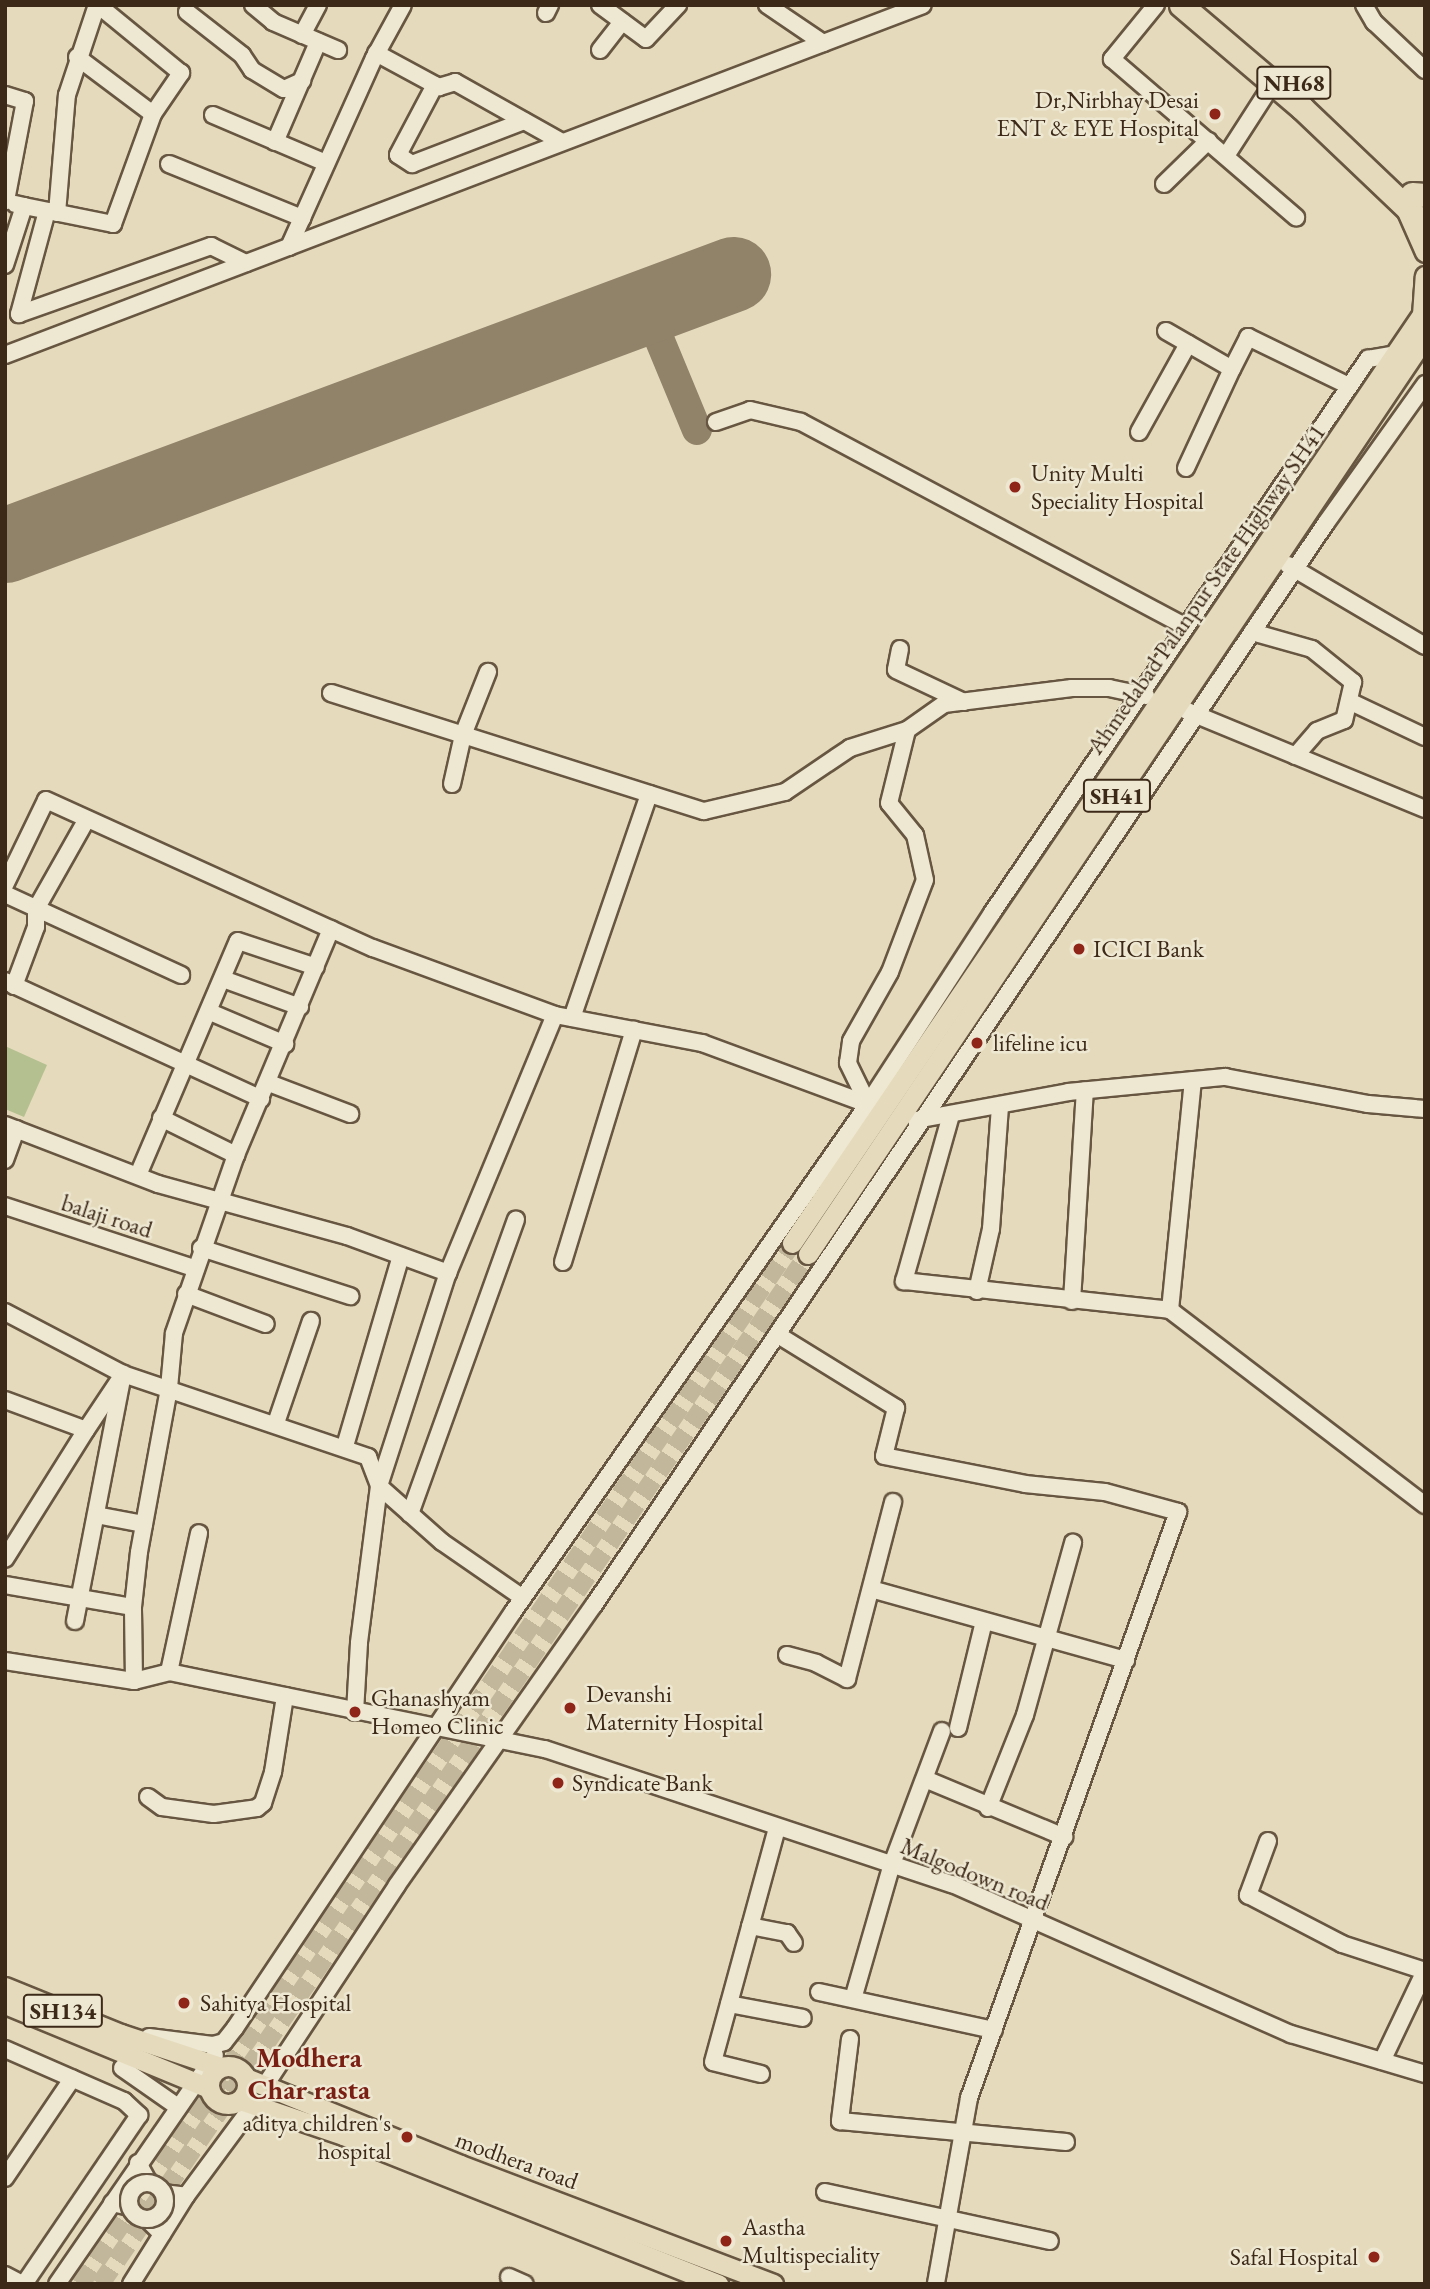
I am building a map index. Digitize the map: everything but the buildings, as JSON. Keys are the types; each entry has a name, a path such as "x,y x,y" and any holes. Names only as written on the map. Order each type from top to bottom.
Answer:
{"highway":[{"name":"NH68","path":"1181,5 1302,108 1417,200 1425,225"},
{"name":"NH68","path":"1203,5 1276,65 1378,169 1417,200"}],"main road":[{"path":"1417,200 1425,252"},
{"path":"1423,312 1425,276"},
{"name":"Ahmedabad Palanpur State Highway SH41","path":"793,1244 812,1231 885,1110 1148,697 1247,572 1423,312"},
{"name":"Ahmedabad Palanpur State Highway SH41","path":"885,1110 1177,708 1425,337"},
{"name":"SH134","path":"5,1987 123,2052"},
{"path":"5,2004 203,2085 221,2103 247,2102 458,2172 718,2284"},
{"name":"modhera road","path":"123,2052 233,2067 246,2078 266,2084 458,2172 773,2284"},
{"path":"203,2085 211,2076 215,2065"},
{"path":"246,2078 247,2102"}],"street":[{"path":"5,95 24,101 6,201 24,206 52,212 113,224 153,114 181,73 97,5 77,57 67,95 52,212 19,314 211,246 246,263"},
{"path":"253,5 273,22 338,50"},
{"path":"302,35 318,5"},
{"path":"289,247 376,53 403,5"},
{"path":"600,5 646,39 678,5"},
{"path":"767,5 823,43"},
{"path":"5,355 560,141 923,5"},
{"path":"1156,5 1112,59 1296,217"},
{"path":"1364,5 1374,22 1425,71"},
{"path":"185,8 242,55 252,70 284,89 302,81"},
{"path":"600,50 622,22"},
{"path":"275,142 318,42"},
{"path":"376,53 435,85 455,82 560,141"},
{"path":"77,57 153,114"},
{"path":"1226,156 1273,83"},
{"path":"435,85 398,155 412,164 524,121"},
{"path":"213,115 326,163"},
{"path":"1164,184 1208,141"},
{"path":"169,164 302,218"},
{"path":"5,265 24,206"},
{"path":"1166,331 1232,369"},
{"path":"1186,468 1248,337 1349,386"},
{"path":"1139,432 1188,344"},
{"path":"1148,697 1185,626 1368,359 1396,354"},
{"path":"266,2084 778,1335 1252,632 1425,384"},
{"path":"716,422 750,411 801,422 1185,626"},
{"path":"1277,558 1425,646"},
{"path":"1229,561 1247,572"},
{"path":"1252,632 1312,649 1353,682 1345,720 1317,731 1295,756"},
{"path":"900,649 896,670 964,702"},
{"path":"452,784 463,734 488,672"},
{"path":"331,693 704,811 785,792 850,748 907,730 944,704 1072,688 1148,697 1197,714 1425,809"},
{"path":"1349,701 1425,737"},
{"path":"885,1110 848,1063 851,1041 890,972 925,880 915,835 889,803 907,730"},
{"path":"572,1018 649,794"},
{"path":"5,885 46,800 331,929 555,1015 702,1043 920,1122 1068,1091 1225,1077 1368,1104 1425,1109"},
{"path":"86,819 36,909 36,927 10,983 261,1099"},
{"path":"5,894 181,975"},
{"path":"134,1681 133,1606 144,1524 169,1388 174,1334 218,1200 331,929"},
{"path":"138,1175 184,1064 210,1012 238,941 316,968"},
{"path":"223,979 300,1007"},
{"path":"210,1012 285,1044"},
{"path":"355,1712 359,1643 379,1486 448,1273 555,1015"},
{"path":"563,1262 634,1030"},
{"path":"1170,1310 1193,1080"},
{"path":"269,1083 350,1114"},
{"path":"1072,1301 1085,1090"},
{"path":"977,1291 991,1229 1000,1105"},
{"path":"215,2065 224,2042 523,1598 793,1244 885,1110"},
{"path":"951,1115 904,1281 1170,1310 1425,1505"},
{"path":"161,1118 236,1155"},
{"path":"5,1160 10,1127 138,1175 448,1273"},
{"name":"balaji road","path":"5,1206 194,1268"},
{"path":"410,1514 516,1220"},
{"path":"793,1244 812,1231 828,1261"},
{"path":"201,1248 350,1296"},
{"path":"345,1446 401,1256"},
{"path":"186,1294 266,1324"},
{"path":"5,1312 123,1374 345,1446 368,1457 379,1486 442,1542 523,1598"},
{"path":"276,1423 311,1321"},
{"path":"778,1335 895,1408 884,1456 1026,1484 1105,1492 1178,1512 969,2098 936,2284"},
{"path":"5,1559 123,1374"},
{"path":"75,1621 123,1374"},
{"path":"5,1400 86,1430"},
{"path":"787,1655 847,1679 893,1502"},
{"path":"96,1515 144,1524"},
{"path":"169,1672 199,1533"},
{"path":"988,1808 1025,1715 1044,1637 1073,1543"},
{"path":"5,1585 133,1606"},
{"path":"871,1589 1126,1660"},
{"path":"853,1999 892,1864 925,1779 950,1730 984,1621"},
{"path":"5,1661 134,1681 169,1672 435,1729"},
{"path":"148,1797 162,1807 214,1814 257,1808 264,1803 273,1772 285,1696"},
{"name":"Malgodown road","path":"435,1729 500,1738 952,1884 1291,2035 1425,2074"},
{"path":"925,1779 988,1808 1063,1837"},
{"path":"761,2074 713,2062 777,1828"},
{"path":"1268,1841 1248,1895 1342,1944 1425,1971 1381,2061"},
{"path":"750,1926 787,1933 794,1944"},
{"path":"819,1992 994,2030"},
{"path":"729,2004 803,2018"},
{"path":"850,2039 840,2121 962,2134 1066,2141"},
{"path":"123,2052 224,2042"},
{"path":"5,2049 135,2107 136,2122 23,2284 5,2275"},
{"path":"111,2095 123,2052"},
{"path":"123,2052 178,2107"},
{"path":"5,2178 72,2079"},
{"path":"57,2284 178,2107 203,2085"},
{"path":"131,2284 247,2102"},
{"path":"138,2163 149,2183 163,2193 186,2196"},
{"path":"129,2207 133,2189 149,2183"},
{"path":"825,2192 947,2221 1051,2241"},
{"path":"148,2220 163,2210 163,2193"},
{"path":"112,2203 129,2207 162,2234"},
{"path":"509,2277 525,2284"}],"green space":[{"path":"5,1046 47,1065 24,1117 5,1109"}],"taxiway":[{"path":"646,307 697,430"}],"runway":[{"path":"5,545 733,274"}],"tunnel":[{"path":"80,2284 792,1243"},
{"path":"100,2284 808,1254"}],"place":[{"name":"Dr,Nirbhay Desai ENT & EYE Hospital","path":"1215,114"},
{"name":"Unity Multi Speciality Hospital","path":"1015,487"},
{"name":"ICICI Bank","path":"1079,949"},
{"name":"lifeline icu","path":"977,1043"},
{"name":"Devanshi Maternity Hospital","path":"570,1708"},
{"name":"Ghanashyam Homeo Clinic","path":"355,1712"},
{"name":"Syndicate Bank","path":"558,1783"},
{"name":"Sahitya Hospital","path":"184,2003"},
{"name":"aditya children's hospital","path":"407,2137"},
{"name":"Aastha Multispeciality","path":"726,2241"},
{"name":"Safal Hospital","path":"1374,2257"}],"district":[{"name":"Modhera Char rasta","path":"309,2073"}]}
